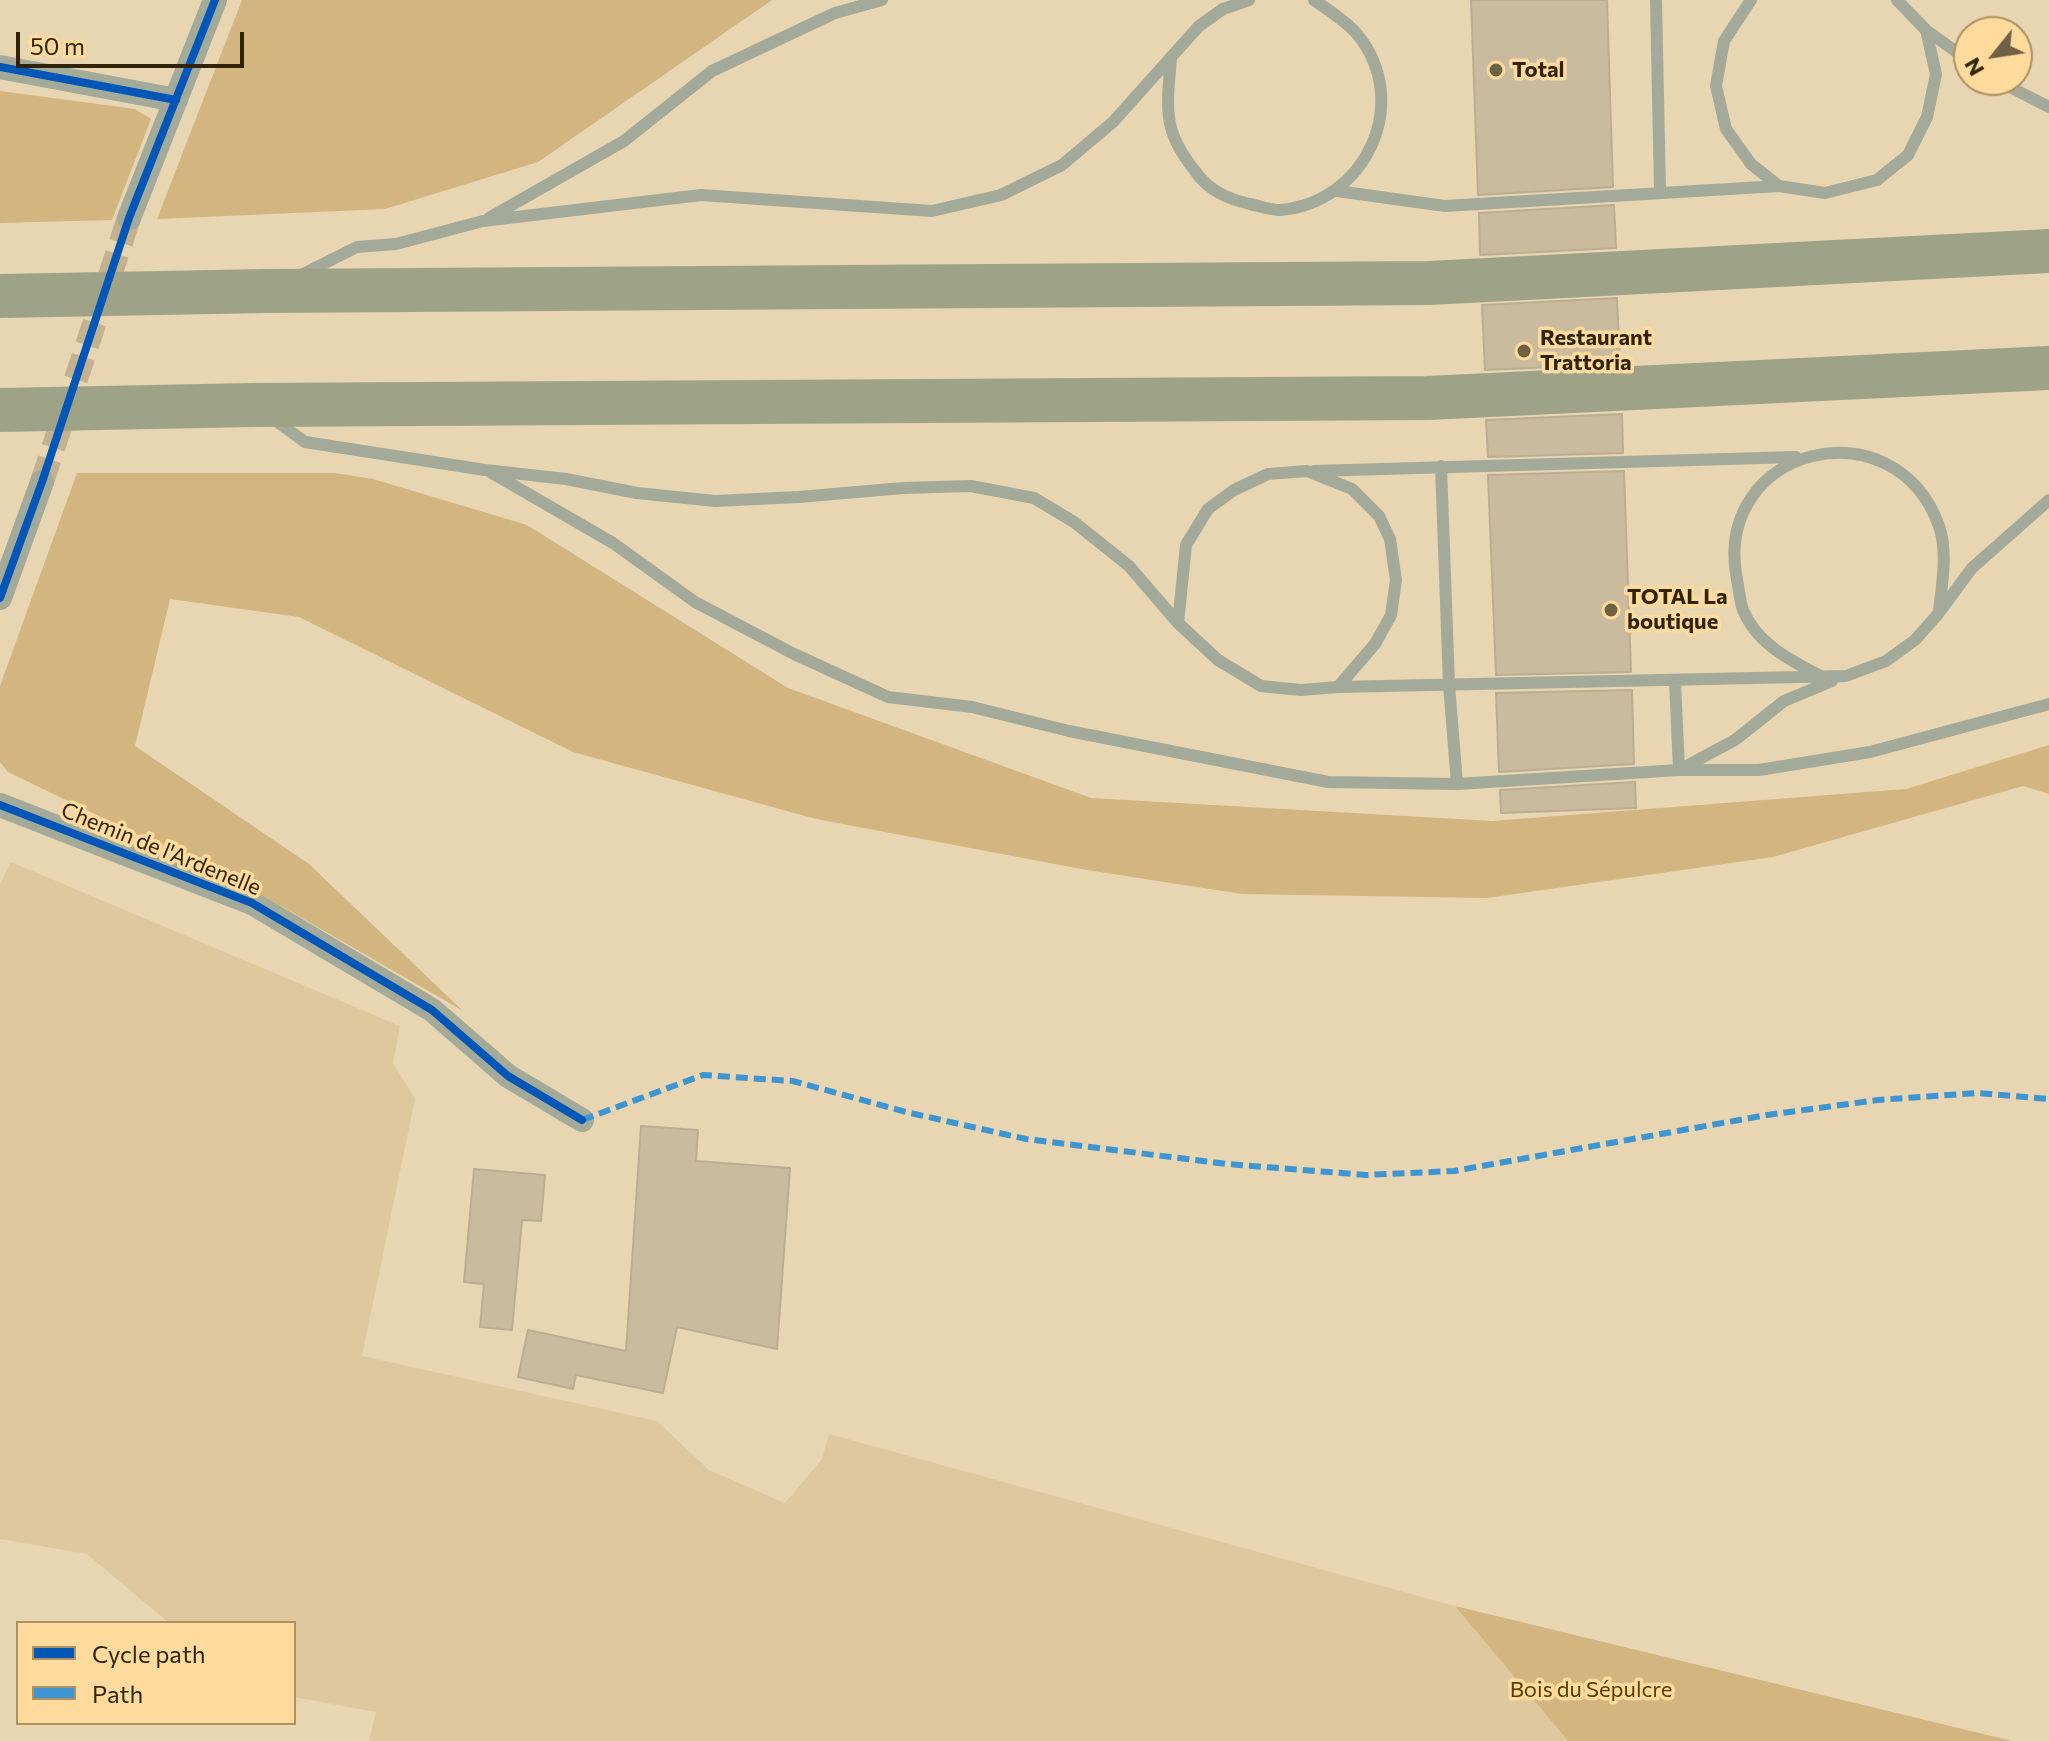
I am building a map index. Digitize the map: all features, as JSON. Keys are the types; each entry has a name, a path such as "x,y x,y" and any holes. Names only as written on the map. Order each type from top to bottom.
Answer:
{"highway":[{"path":"0,296 267,291 1429,283 2049,251"},
{"path":"0,410 253,405 1428,398 2049,368"}],"street":[{"path":"129,218 215,0"},
{"path":"0,67 176,100"},
{"path":"0,598 42,482"},
{"name":"Chemin de l'Ardenelle","path":"0,805 252,903 432,1010 508,1076 582,1120"}],"lane":[{"path":"483,221 624,141 712,71 835,13 882,0"},
{"path":"267,291 357,247 396,244 483,221 701,195 932,211 1001,195 1062,165 1113,122 1199,26 1223,9 1249,0"},
{"path":"1171,57 1169,118 1180,152 1203,182 1228,199 1278,210 1314,203 1337,191 1363,164 1375,142 1382,95 1373,58 1356,33 1314,0"},
{"path":"1656,0 1660,191"},
{"path":"1751,0 1724,41 1716,86 1726,129 1751,164 1779,186"},
{"path":"1897,0 1926,30 1953,49"},
{"path":"1337,191 1445,206 1779,186 1825,193 1877,180 1908,155 1927,117 1936,74 1926,30"},
{"path":"2027,96 2049,107"},
{"path":"253,405 305,442 485,470 566,479 637,493 715,501 971,486 1034,498 1074,522 1129,566 1178,623 1218,660 1261,686 1301,690 1846,676"},
{"path":"1178,623 1186,545 1208,509 1234,490 1268,474 1441,466 1803,457 1839,451 1884,461 1922,492 1940,528 1943,568 1938,614"},
{"path":"1803,457 1786,465 1763,483 1743,511 1735,567 1743,610 1761,637 1785,658 1823,678"},
{"path":"1441,466 1449,685 1457,784"},
{"path":"485,470 613,543 695,602 794,654 888,697 972,707 1069,731 1328,782 1457,784 1679,770 1759,770 1870,752 2049,704"},
{"path":"1307,471 1352,489 1379,516 1390,539 1396,580 1391,615 1375,644 1338,687"},
{"path":"1679,770 1735,740 1784,701 1886,661 1915,640 1972,568 2049,500"},
{"path":"1675,681 1679,770"}],"shaded area":[{"path":"11,862 400,1026 393,1063 415,1099 362,1356 657,1421 709,1470 785,1503 822,1459 829,1434 1455,1606 1568,1741 369,1741 376,1712 296,1697 296,1621 167,1621 87,1554 0,1539 0,884"}],"green space":[{"path":"242,0 772,0 538,162 385,209 157,219"},
{"path":"0,91 135,109 151,119 112,220 0,223"},
{"path":"77,473 335,473 373,479 527,525 788,688 1091,798 1492,821 1906,789 2049,745 2049,794 2023,786 1773,857 1487,898 1242,894 1087,870 816,819 573,752 299,617 170,599 135,746 309,864 463,1011 262,895 8,772 0,762 0,686"},
{"name":"Bois du Sépulcre","path":"1455,1606 2012,1741 1568,1741"}],"building":[{"path":"1471,0 1607,0 1613,187 1478,195"},
{"path":"1614,205 1616,248 1480,255 1479,213"},
{"path":"1617,298 1620,364 1485,370 1482,305"},
{"path":"1622,414 1623,453 1488,457 1486,420"},
{"path":"1624,471 1631,672 1496,675 1488,475"},
{"path":"1632,690 1634,764 1499,772 1496,693"},
{"path":"1635,782 1636,808 1501,813 1500,790"},
{"path":"641,1126 698,1130 696,1161 790,1168 777,1349 677,1327 663,1393 576,1375 573,1389 518,1377 528,1330 626,1351"},
{"path":"474,1169 545,1175 541,1221 522,1220 512,1330 480,1327 484,1284 464,1282"}],"tunnel":[{"path":"42,482 129,218"}],"marked path":[{"path":"582,1120 703,1075 793,1081 906,1112 1026,1139 1227,1164 1366,1175 1454,1171 1767,1115 1878,1100 1977,1093 2049,1099"}],"cycle path":[{"path":"0,598 42,482 129,218 215,0"},
{"path":"0,67 176,100"},
{"path":"0,805 252,903 432,1010 508,1076 582,1120"}],"place":[{"name":"Total","path":"1496,70"},
{"name":"Restaurant Trattoria","path":"1524,351"},
{"name":"TOTAL La boutique","path":"1611,610"}]}
